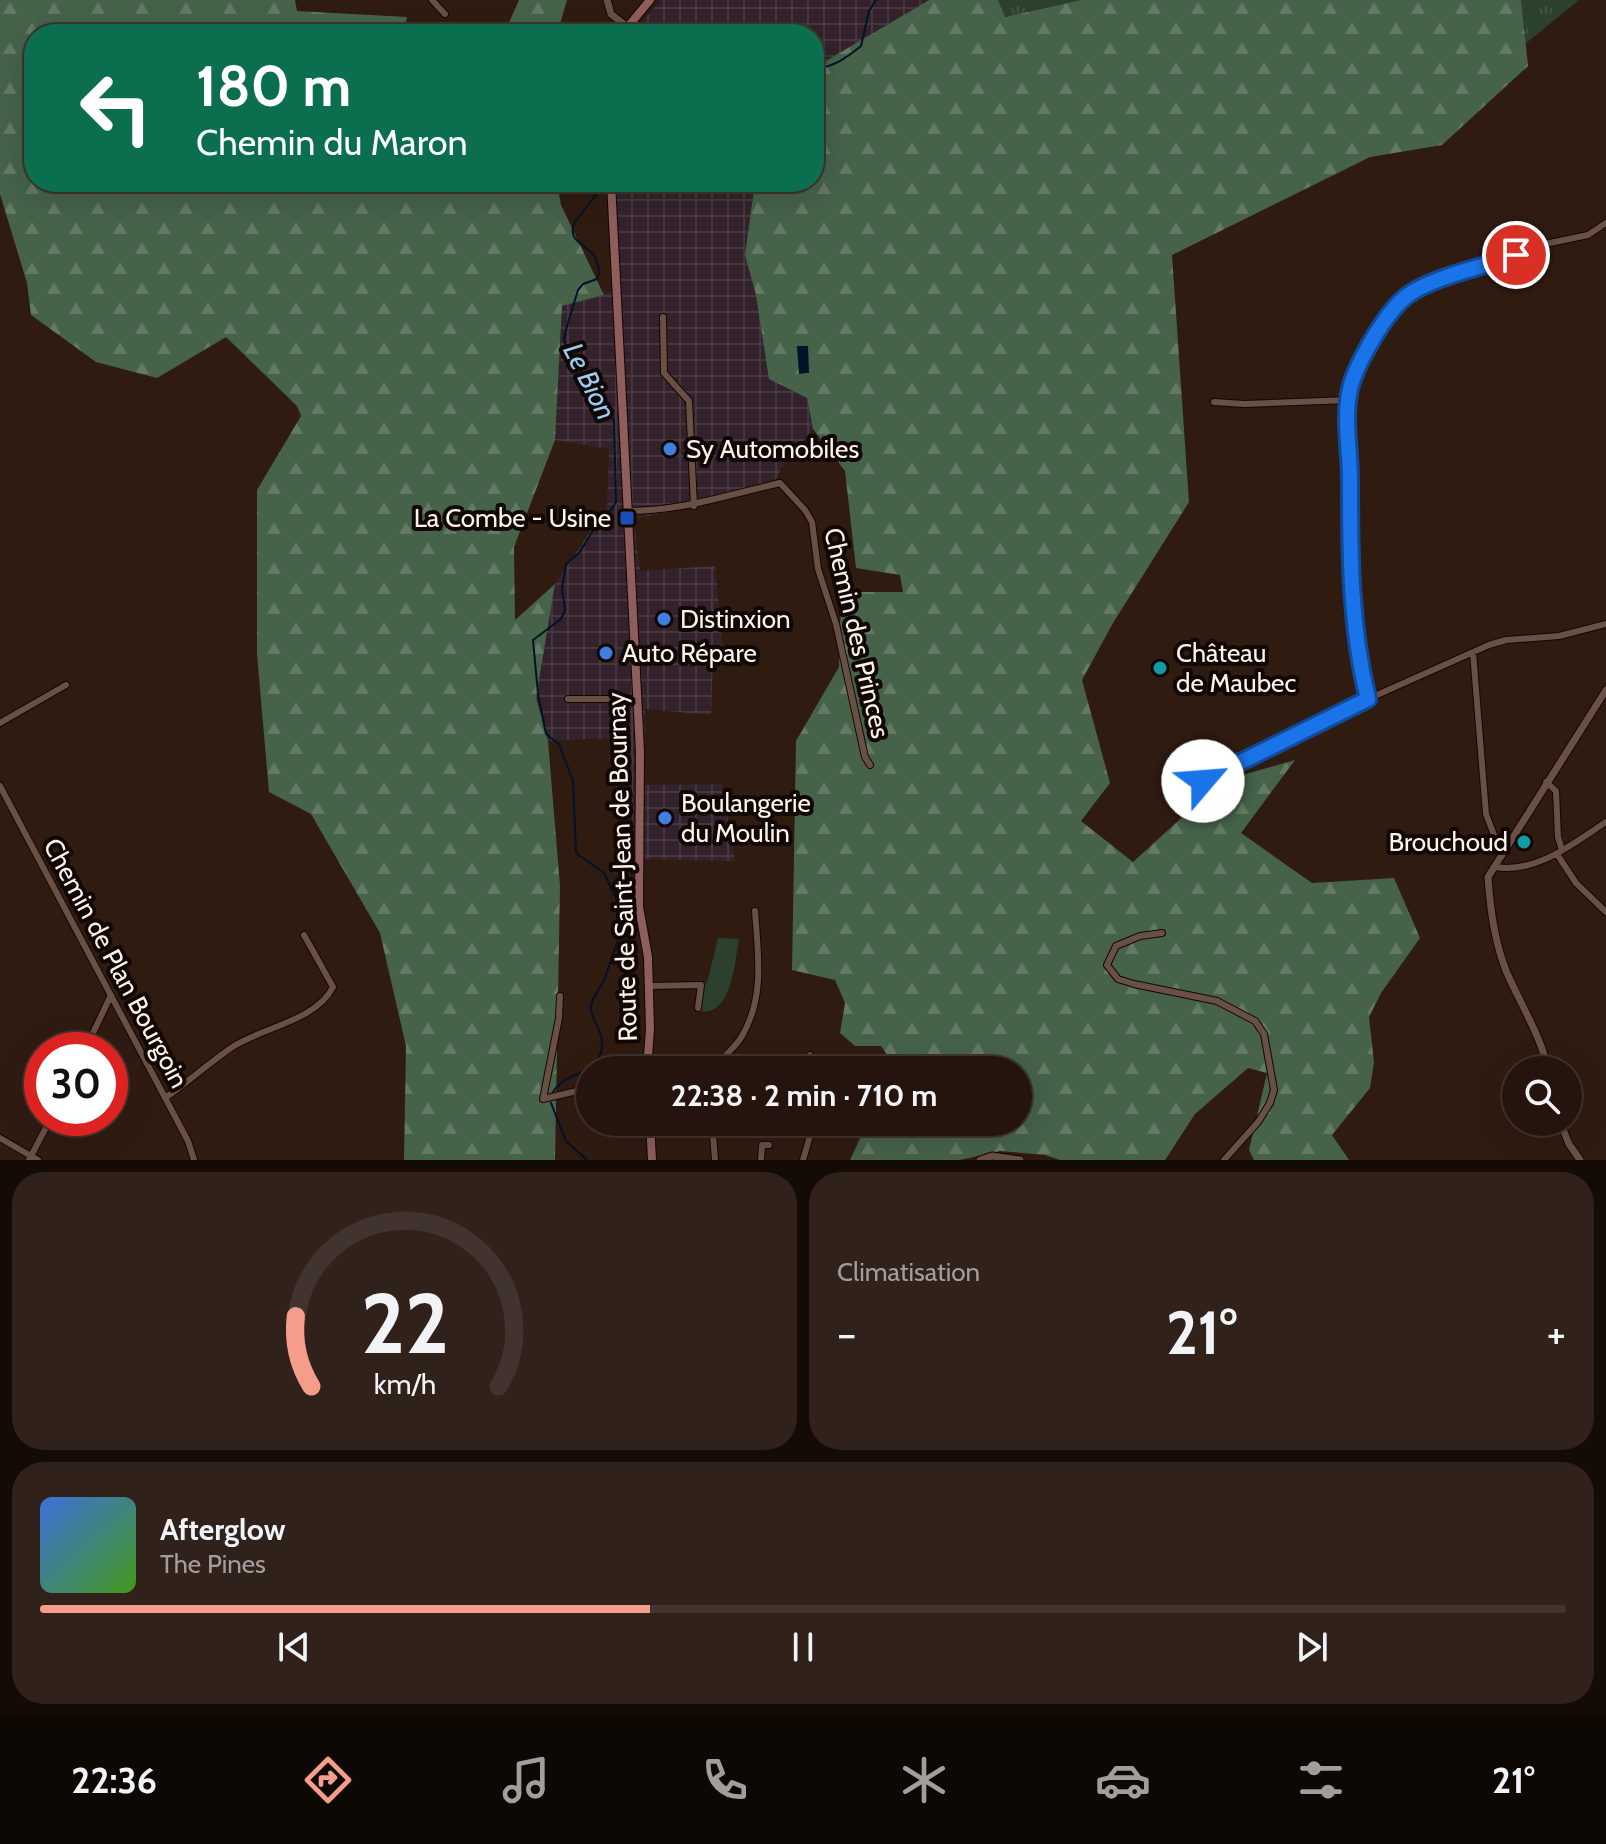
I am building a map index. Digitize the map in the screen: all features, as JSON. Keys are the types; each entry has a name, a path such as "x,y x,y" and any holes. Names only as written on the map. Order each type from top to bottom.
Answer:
{"main road":[{"path":"629,24 650,0"},
{"name":"Route de Saint-Jean de Bournay","path":"611,192 640,752 639,919 648,957 650,1056"},
{"path":"651,1136 652,1160"}],"street":[{"path":"432,0 445,14"},
{"path":"607,0 611,14 619,24"},
{"path":"1368,699 1354,629 1349,546 1348,400 1349,391 1376,335 1389,314 1406,296 1444,277 1487,266 1545,244 1588,235 1606,223"},
{"path":"663,317 664,373 689,401 694,506"},
{"path":"1214,402 1244,404 1348,400"},
{"name":"Chemin des Princes","path":"627,511 648,512 694,506 780,483 812,522 823,587 836,624 865,757 870,765"},
{"path":"1203,781 1227,765 1243,761 1368,699 1473,652 1506,640 1559,636 1606,624"},
{"path":"1473,652 1486,814 1494,835 1505,851"},
{"path":"0,723 66,685"},
{"path":"1545,1056 1505,969 1488,877 1606,690"},
{"path":"568,699 636,699"},
{"path":"1546,782 1556,791 1560,852 1576,883 1606,912"},
{"name":"Chemin de Plan Bourgoin","path":"0,786 188,1141 194,1160"},
{"path":"1495,867 1504,869 1530,864 1560,852 1606,822"},
{"path":"725,1056 740,1040 753,1017 757,1000 759,972 755,911"},
{"path":"1162,933 1140,936 1116,946 1107,965 1113,975 1134,984 1217,1001 1255,1021 1264,1034 1274,1090 1270,1103 1258,1122 1224,1160"},
{"path":"165,1098 235,1046 317,1006 329,996 333,987 304,935"},
{"path":"649,986 701,985 698,1008"},
{"path":"94,1032 111,995"},
{"path":"560,996 559,1018 543,1099 576,1091"},
{"path":"0,1138 33,1159 43,1136"},
{"path":"713,1136 715,1160"},
{"path":"803,1160 810,1136"},
{"path":"1566,1136 1580,1160"},
{"path":"761,1160 762,1145 769,1145"},
{"path":"980,1160 992,1156 1020,1160"}],"shaded area":[{"path":"661,0 929,0 824,62 824,24 640,24"},
{"path":"615,192 754,192 745,255 756,295 807,398 813,429 781,469 774,483 702,506 634,519 640,571 715,566 723,646 713,657 711,715 645,709 645,785 722,784 735,861 633,859 631,737 548,741 536,698 555,584 607,506 609,449 555,440 562,306 612,291"}],"green space":[{"path":"0,0 295,0 297,11 407,17 405,24 24,24 24,192 559,192 561,205 604,295 562,306 555,440 514,547 515,620 555,584 536,698 548,741 560,886 555,1160 404,1160 406,1046 380,933 311,814 269,792 257,654 257,490 301,416 297,406 226,337 157,378 96,362 31,315 27,283 0,194"},
{"path":"519,0 567,0 560,24 508,24"},
{"path":"929,0 998,0 1005,17 1081,0 1521,0 1528,66 1442,145 1370,157 1172,255 1189,502 1113,623 1082,680 1110,783 1081,821 1133,862 1222,781 1295,760 1241,833 1312,883 1394,878 1420,938 1381,993 1369,1017 1374,1062 1370,1088 1332,1135 1349,1160 1254,1160 1249,1150 1267,1073 1248,1068 1195,1114 1165,1160 1060,1160 1045,1155 1000,1151 960,1160 850,1160 861,1136 1032,1136 1032,1056 888,1056 881,1046 855,1046 840,1033 845,1003 835,980 792,970 796,741 839,667 841,592 903,592 900,575 856,568 845,471 813,429 807,398 769,379 756,295 745,255 754,192 824,192 824,62"},
{"path":"998,0 1081,0 1004,17"},
{"path":"1521,0 1579,0 1525,44"},
{"path":"718,938 739,939 730,986 719,1006 710,1011 699,1011 703,983 707,983"}],"water":[{"path":"797,346 808,346 809,373 799,374"}],"waterway":[{"name":"Le Bion","path":"824,67 845,58 861,46 869,11 876,0"},
{"name":"Le Bion","path":"553,1092 565,1080 597,1061 602,1043 592,1016 592,1002 604,980 628,909 614,894 604,873 576,853 573,781 559,744 546,734 538,694 533,640 561,619 565,610 562,589 566,564 580,552 595,527 616,502 614,420 567,350 564,339 578,290 583,284 597,279 599,273 595,256 577,241 573,233 574,223 598,192"},
{"name":"Le Bion","path":"551,1103 566,1141 587,1160"}],"place":[{"name":"Sy Automobiles","path":"670,449"},
{"name":"La Combe - Usine","path":"627,518"},
{"name":"Distinxion","path":"664,619"},
{"name":"Auto Répare","path":"606,653"},
{"name":"Château de Maubec","path":"1160,668"},
{"name":"Boulangerie du Moulin","path":"665,818"},
{"name":"Brouchoud","path":"1524,842"}],"route":[{"path":"1203,781 1227,765 1243,761 1368,699 1354,629 1349,546 1349,391 1376,335 1389,314 1406,296 1444,277 1466,273 1516,255"}]}
